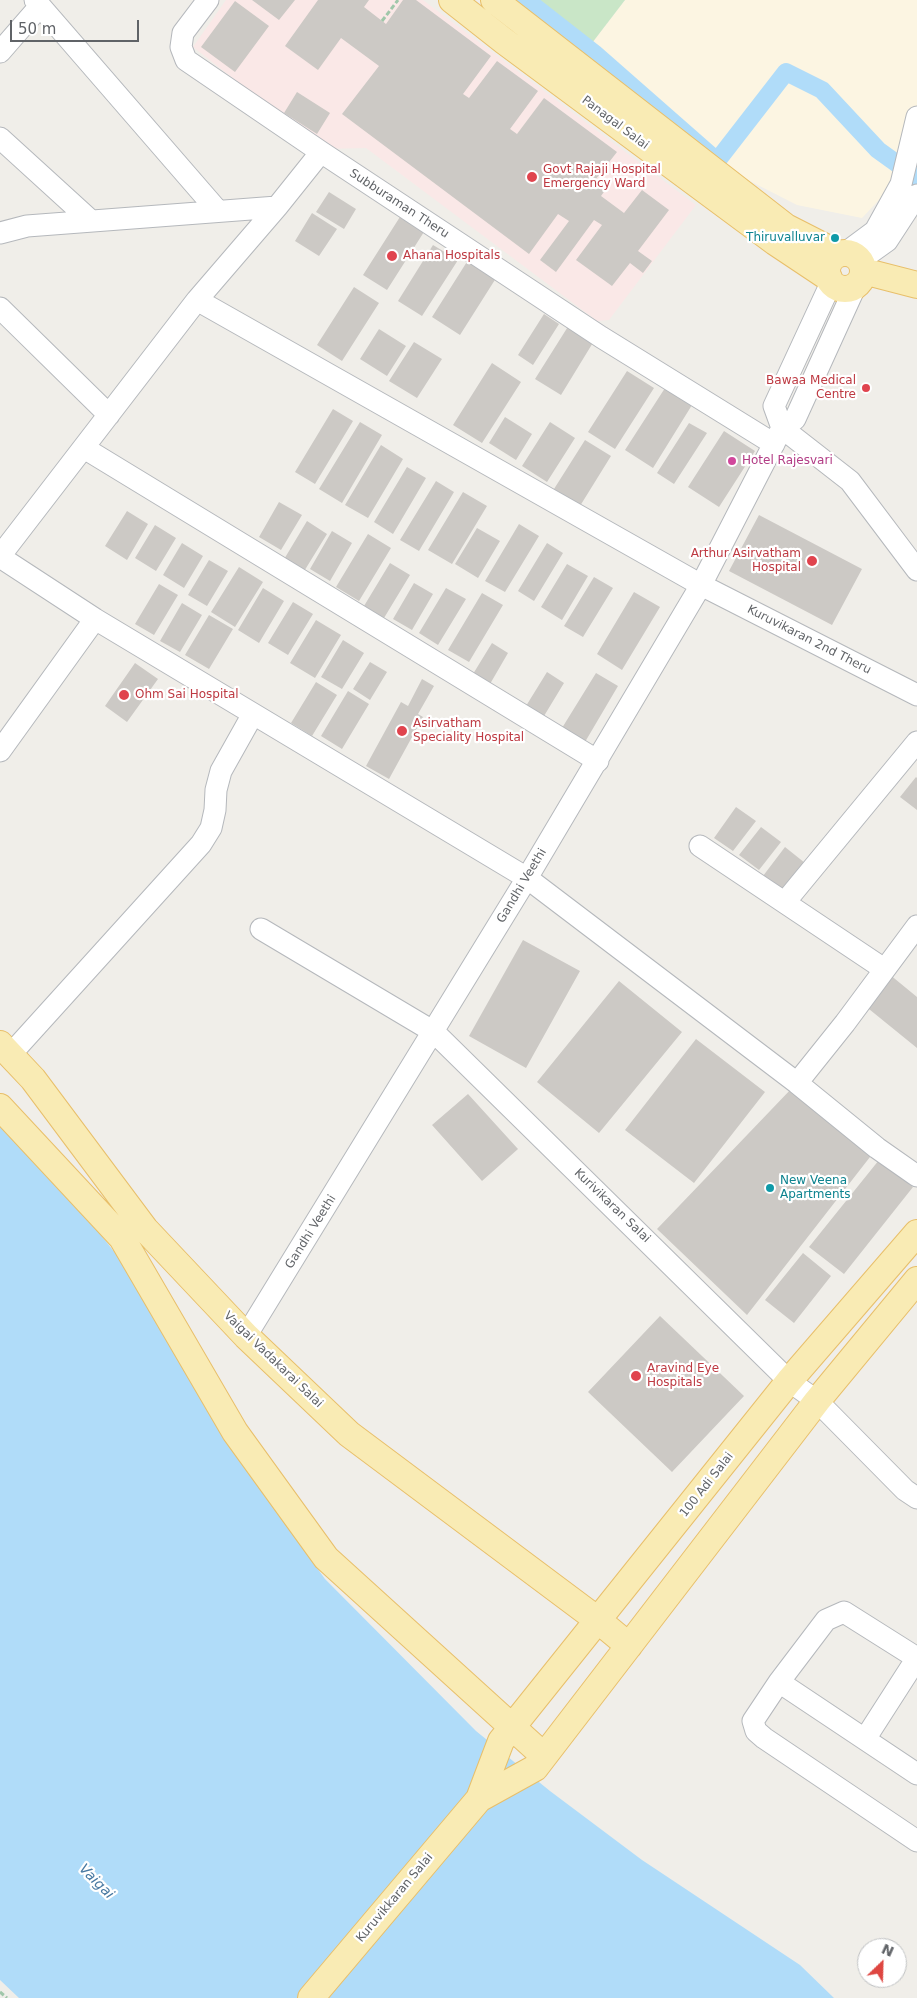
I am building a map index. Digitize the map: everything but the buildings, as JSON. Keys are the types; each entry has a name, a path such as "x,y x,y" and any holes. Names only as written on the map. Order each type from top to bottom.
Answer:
{"main road":[{"name":"Panagal Salai","path":"452,0 504,41 775,242 846,269"},
{"name":"Panagal Salai","path":"494,0 786,227 846,269"},
{"path":"846,269 917,285"},
{"name":"Vaigai Vadakarai Salai","path":"5,1049 33,1080 145,1230 246,1336 349,1434 599,1621 629,1646"},
{"path":"0,1107 122,1238 235,1432 326,1558 507,1735 539,1762 817,1401 917,1280"},
{"name":"100 Adi Salai","path":"507,1735 789,1381 917,1233"},
{"name":"Kuruvikkaran Salai","path":"312,1998 479,1798 507,1735"},
{"name":"Kuruvikkaran Salai","path":"479,1798 539,1762"}],"street":[{"name":"Subburaman Theru","path":"208,0 183,32 181,47 186,60 321,152 602,337 778,436 850,481 917,570"},
{"path":"0,52 37,3 217,210"},
{"path":"846,269 909,189 908,154 917,117"},
{"path":"0,138 90,220"},
{"path":"321,152 277,207 197,300 0,556 95,619 527,878 797,1082 877,1148 917,1176"},
{"path":"0,233 27,226 90,220 277,207"},
{"name":"Gandhi Veethi","path":"246,1336 434,1032 598,761 701,585 778,436 794,420 846,269"},
{"name":"Kuruvikaran 2nd Theru","path":"197,300 701,585 917,695"},
{"path":"0,308 109,415"},
{"path":"84,448 598,761"},
{"path":"0,751 95,619"},
{"path":"5,1049 202,844 211,828 215,810 216,790 221,771 253,714"},
{"path":"785,902 917,742"},
{"path":"700,846 884,969"},
{"path":"797,1082 845,1023 917,926"},
{"name":"Kurivikaran Salai","path":"261,929 434,1032 789,1381 817,1401 905,1490 917,1498"},
{"path":"865,1739 917,1658 844,1612 826,1620 779,1682 753,1722 756,1731 764,1738 917,1841"},
{"path":"779,1682 917,1774"}],"path":[{"path":"382,21 398,0"},
{"path":"0,1992 6,1998"}],"shaded area":[{"name":"Govt Rajaji Hospital Emergency Ward","path":"226,0 423,0 696,205 609,320 597,321 366,148 323,149 193,47"},
{"path":"625,0 917,0 917,105 895,183 862,218 797,205 740,176 592,43"}],"green space":[{"path":"537,0 625,0 592,43"}],"water":[{"name":"Vaigai","path":"0,1123 70,1196 131,1273 248,1473 325,1579 476,1731 550,1791 642,1860 800,1965 834,1998 19,1998 0,1980"}],"waterway":[{"path":"526,0 594,53 717,161 786,72 822,90 878,150 917,178"}],"place":[{"name":"Govt Rajaji Hospital Emergency Ward","path":"532,177"},
{"name":"Thiruvalluvar","path":"835,238"},
{"name":"Ahana Hospitals","path":"392,256"},
{"name":"Bawaa Medical Centre","path":"866,388"},
{"name":"Hotel Rajesvari","path":"732,461"},
{"name":"Arthur Asirvatham Hospital","path":"812,561"},
{"name":"Ohm Sai Hospital","path":"124,695"},
{"name":"Asirvatham Speciality Hospital","path":"402,731"},
{"name":"New Veena Apartments","path":"770,1188"},
{"name":"Aravind Eye Hospitals","path":"636,1376"}]}
